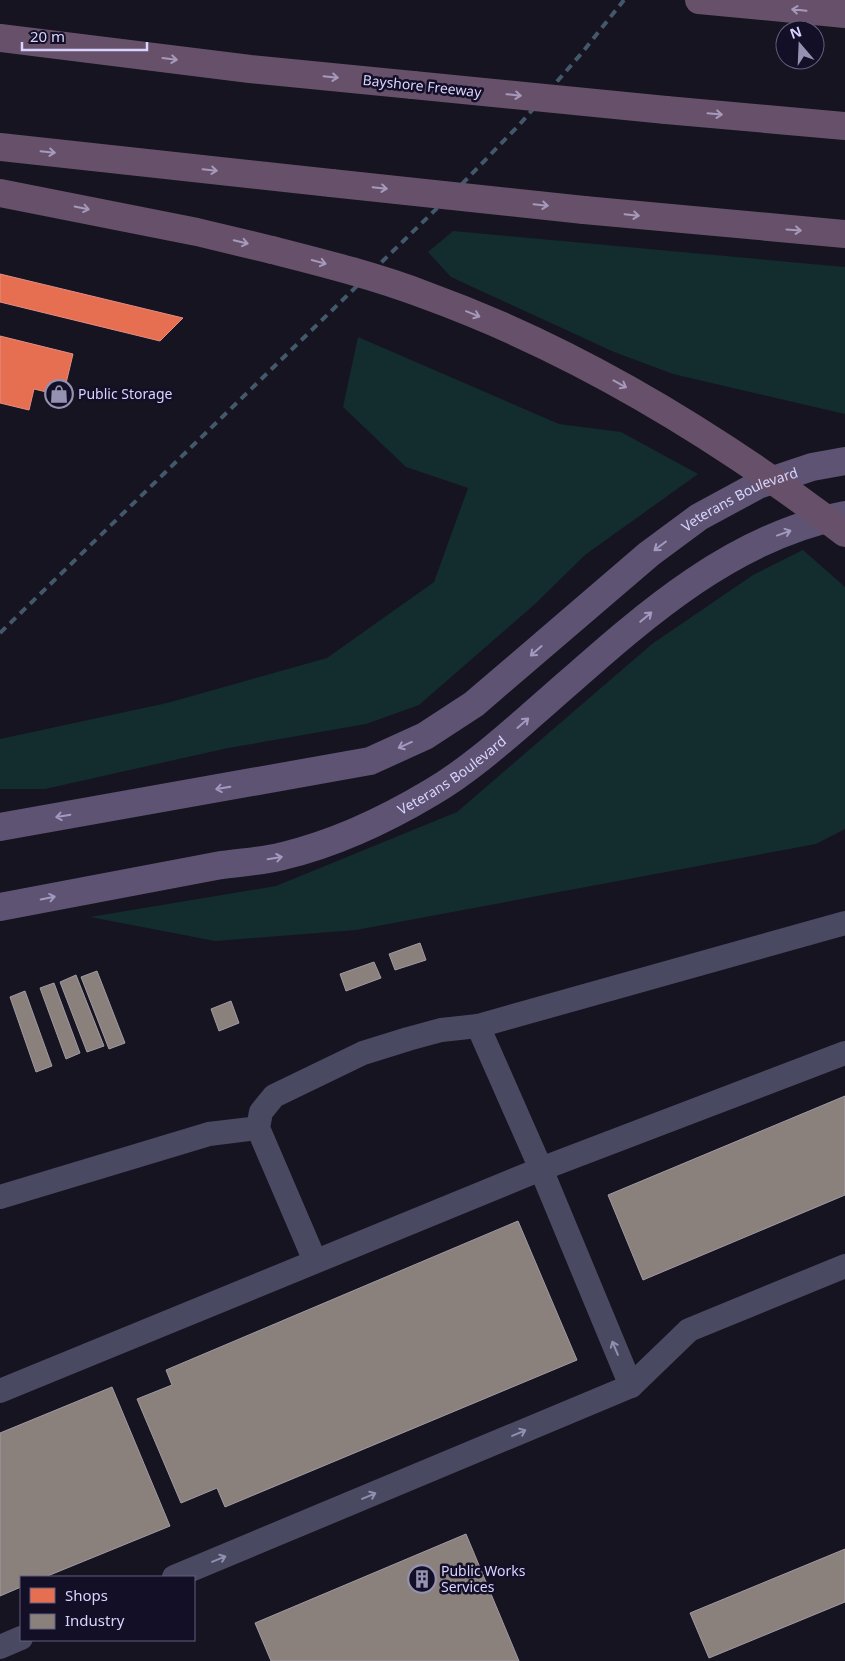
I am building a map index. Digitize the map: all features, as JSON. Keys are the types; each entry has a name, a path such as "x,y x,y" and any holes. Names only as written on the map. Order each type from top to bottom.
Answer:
{"highway":[{"path":"699,0 845,14"},
{"name":"Bayshore Freeway","path":"0,38 250,69 845,126"},
{"path":"0,147 584,210 845,234"},
{"path":"0,193 197,232 349,270 424,294 495,323 556,351 620,384 737,455 791,492 845,533"}],"main road":[{"name":"Veterans Boulevard","path":"0,827 370,761 425,736 474,704 649,554 699,517 758,485 812,467 845,461"},
{"name":"Veterans Boulevard","path":"0,907 227,864 282,857 329,841 383,818 433,792 483,757 669,598 726,562 778,535 824,519 845,515"}],"lane":[{"path":"315,1261 258,1128 261,1112 274,1096 363,1054 408,1039 441,1030 478,1026 845,923"},
{"path":"478,1026 541,1169 631,1386"},
{"path":"0,1391 541,1169 845,1053"},
{"path":"0,1197 209,1134 258,1128"},
{"path":"176,1576 631,1386 689,1330 845,1266"},
{"path":"0,1647 20,1638"}],"green space":[{"path":"453,231 845,267 845,414 673,374 614,352 451,277 428,252"},
{"path":"358,337 559,424 621,432 698,474 585,555 535,604 419,705 366,724 228,748 45,789 0,789 0,739 167,703 327,658 434,582 468,488 406,467 343,407"},
{"path":"803,550 845,587 845,829 816,844 356,930 215,941 90,917 276,886 457,812 652,644 753,575"}],"building: Shops":[{"path":"0,274 183,318 160,341 0,302"},
{"path":"0,336 73,354 63,396 34,389 29,410 0,403"}],"building: Industry":[{"path":"420,943 426,960 395,970 389,954"},
{"path":"374,962 381,978 346,991 340,974"},
{"path":"97,971 125,1043 109,1049 81,977"},
{"path":"76,975 104,1046 87,1052 60,982"},
{"path":"54,983 80,1053 66,1059 40,988"},
{"path":"25,991 52,1066 36,1072 10,997"},
{"path":"231,1001 239,1023 219,1031 211,1009"},
{"path":"845,1096 845,1195 643,1280 608,1195"},
{"path":"518,1221 577,1360 225,1507 217,1488 181,1503 137,1399 172,1385 166,1370"},
{"path":"112,1387 170,1526 47,1576 20,1576 20,1587 0,1596 0,1433"},
{"name":"Public Works Services","path":"466,1534 519,1661 271,1661 255,1623"},
{"path":"845,1549 845,1602 709,1658 690,1613"}],"railway":[{"path":"0,633 463,183 520,124 581,54 624,0"}],"place":[{"name":"Public Storage","path":"59,394"},
{"name":"Public Works Services","path":"422,1579"}]}
